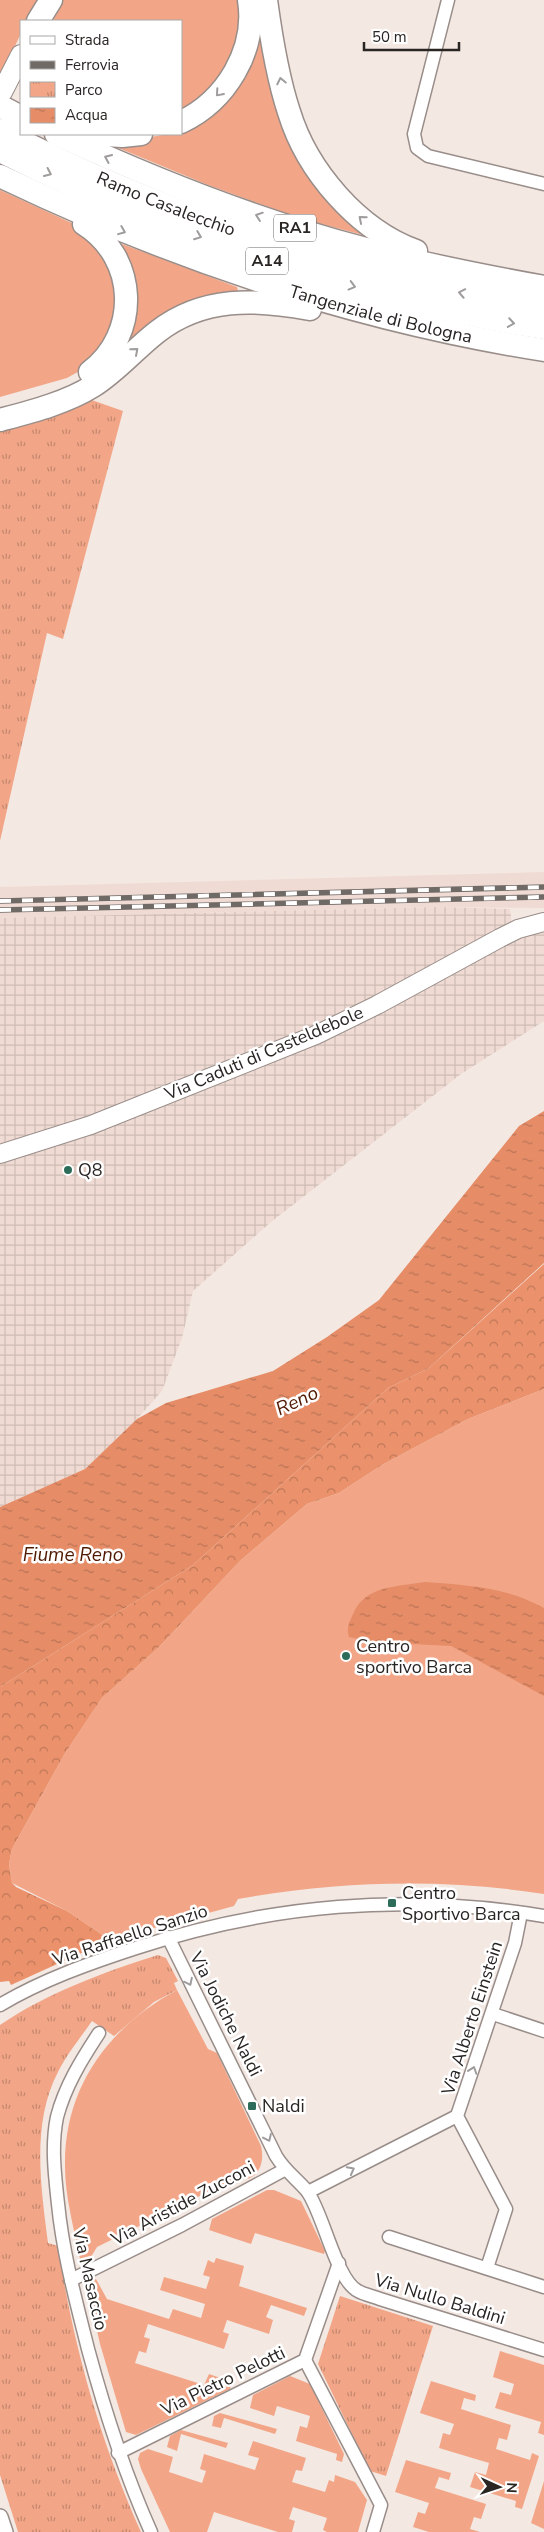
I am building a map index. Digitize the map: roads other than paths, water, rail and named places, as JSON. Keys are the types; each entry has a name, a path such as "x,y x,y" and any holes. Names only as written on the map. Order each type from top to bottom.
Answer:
{"highway":[{"path":"38,20 46,0"},
{"path":"39,20 51,0"},
{"path":"182,121 212,102 222,91 239,65 249,34 249,0"},
{"path":"266,4 283,89 295,127 316,166 355,213 377,232 402,246 544,284"},
{"path":"8,137 1,100 20,56"},
{"path":"1,100 20,111"},
{"name":"RA1","path":"58,135 167,183 316,235 449,270 544,288"},
{"path":"105,135 132,135"},
{"name":"Ramo Casalecchio","path":"8,137 129,189 230,228 356,267 457,292 544,308"},
{"name":"Ramo Casalecchio","path":"8,137 168,225 255,257 316,276 420,304 544,328"},
{"name":"Tangenziale di Bologna","path":"0,176 168,249 243,275 334,304 425,327 544,350"},
{"path":"0,405 68,384 95,368 115,345 126,309 123,274 118,260 107,241 88,226 30,190"},
{"path":"0,420 73,396 88,389 104,379 172,321 187,313 220,304 265,302 314,310 364,323 425,327"}],"main road":[{"name":"Via Caduti di Casteldebole","path":"0,1154 91,1125 316,1035 377,1005 518,929 544,922"}],"street":[{"path":"448,0 414,134 417,148 428,156 544,184"},
{"name":"Via Raffaello Sanzio","path":"0,2005 24,1992 78,1969 168,1938 256,1916 338,1906 392,1903 544,1916"},
{"name":"Via Alberto Einstein","path":"487,2268 506,2209 457,2116 493,2014 515,1943 521,1913"},
{"name":"Via Jodiche Naldi","path":"168,1938 284,2170 308,2192 339,2262"},
{"path":"493,2014 544,2031"},
{"name":"Via Masaccio","path":"99,2032 78,2065 64,2096 56,2127 54,2163 56,2189 61,2229 71,2280 118,2453 151,2532"},
{"path":"308,2192 457,2116"},
{"name":"Via Aristide Zucconi","path":"71,2280 182,2226 284,2170"},
{"path":"389,2237 544,2286"},
{"name":"Via Nullo Baldini","path":"339,2262 350,2284 358,2291 544,2350"},
{"name":"Via Pietro Pelotti","path":"118,2453 306,2360 339,2262"},
{"path":"306,2360 381,2505 373,2532"},
{"path":"0,2517 5,2532"}],"water":[{"name":"Fiume Reno","path":"544,1111 544,1263 429,1368 388,1388 193,1565 0,1687 0,1507 85,1469 137,1419 166,1403 273,1371 327,1337 379,1300 519,1126"},
{"path":"425,1582 501,1591 544,1608 544,1696 451,1646 370,1642 349,1637 348,1628 350,1620 365,1597 383,1589"}],"railway":[{"path":"0,901 544,887"},
{"path":"0,910 544,897"}],"place":[{"name":"Q8","path":"68,1170"},
{"name":"Centro sportivo Barca","path":"346,1656"},
{"name":"Centro Sportivo Barca","path":"392,1903"},
{"name":"Naldi","path":"252,2106"}],"water label":[{"name":"Reno","path":"297,1401"}]}
